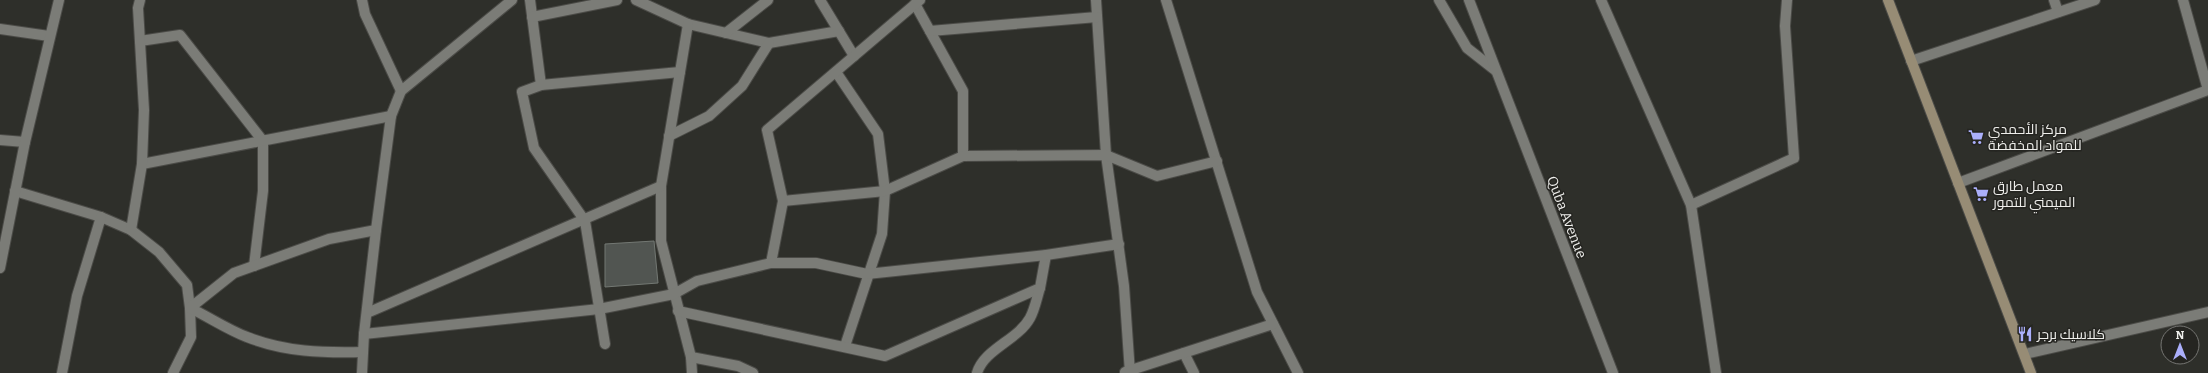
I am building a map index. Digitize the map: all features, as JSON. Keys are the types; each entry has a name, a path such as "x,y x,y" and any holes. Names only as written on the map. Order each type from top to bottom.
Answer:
{"main road":[{"path":"1888,0 1910,61 2025,354 2031,373"}],"street":[{"path":"0,268 25,142 49,36 59,0"},
{"path":"131,230 142,164 144,110 138,8 140,0"},
{"path":"362,0 365,14 401,91"},
{"path":"362,373 364,334 391,116 401,91 512,0"},
{"path":"530,0 540,85"},
{"path":"532,17 617,0"},
{"path":"636,0 688,24 768,43 839,31"},
{"path":"726,33 768,0"},
{"path":"820,0 854,56"},
{"path":"1096,0 1106,155 1119,244 1127,372 1273,324"},
{"path":"1166,0 1257,292 1298,373"},
{"path":"1439,0 1467,48 1495,70"},
{"name":"Quba Avenue","path":"1469,0 1613,373"},
{"path":"1601,0 1691,205 1716,373"},
{"path":"1691,205 1794,158 1785,26 1787,0"},
{"path":"2054,0 2058,12"},
{"path":"1910,61 2095,0"},
{"path":"1958,183 2208,90 2183,0"},
{"path":"771,263 783,201 767,130 918,2 930,31 963,91 963,156"},
{"path":"930,31 1097,17"},
{"path":"688,24 661,186 661,241 691,357 692,373"},
{"path":"0,29 49,36"},
{"path":"140,41 180,35 263,141 263,191 254,266"},
{"path":"669,136 709,116 742,86 768,43"},
{"path":"605,344 586,221 534,148 522,92 540,85 680,72"},
{"path":"836,72 878,134 885,191 882,234 867,274 845,346"},
{"path":"142,164 391,116"},
{"path":"0,140 25,142"},
{"path":"783,201 885,191 963,156 1106,155 1157,176 1217,161"},
{"path":"367,314 586,221 661,186"},
{"path":"15,192 101,216 131,230 159,252 187,285 190,308 191,337 173,373"},
{"path":"62,373 77,296 101,216"},
{"path":"190,308 234,274 329,239 376,230"},
{"path":"364,334 599,309 674,294 697,281 771,263 816,263 867,274 1046,255 1119,244"},
{"path":"977,373 980,363 1008,342 1030,318 1040,288 1046,255"},
{"path":"678,311 845,346 885,356 1040,288"},
{"path":"190,308 247,337 292,350 330,353 363,352"},
{"path":"2025,354 2208,312"},
{"path":"1184,353 1194,373"},
{"path":"691,357 738,366 753,373"}],"building":[{"path":"654,241 658,283 605,287 605,244"}],"place":[{"name":"مركز الأحمدي للمواد المخفضة","path":"1976,137"},
{"name":"معمل طارق الميمني للتمور","path":"1981,194"},
{"name":"كلاسيك برجر","path":"2025,334"}]}
